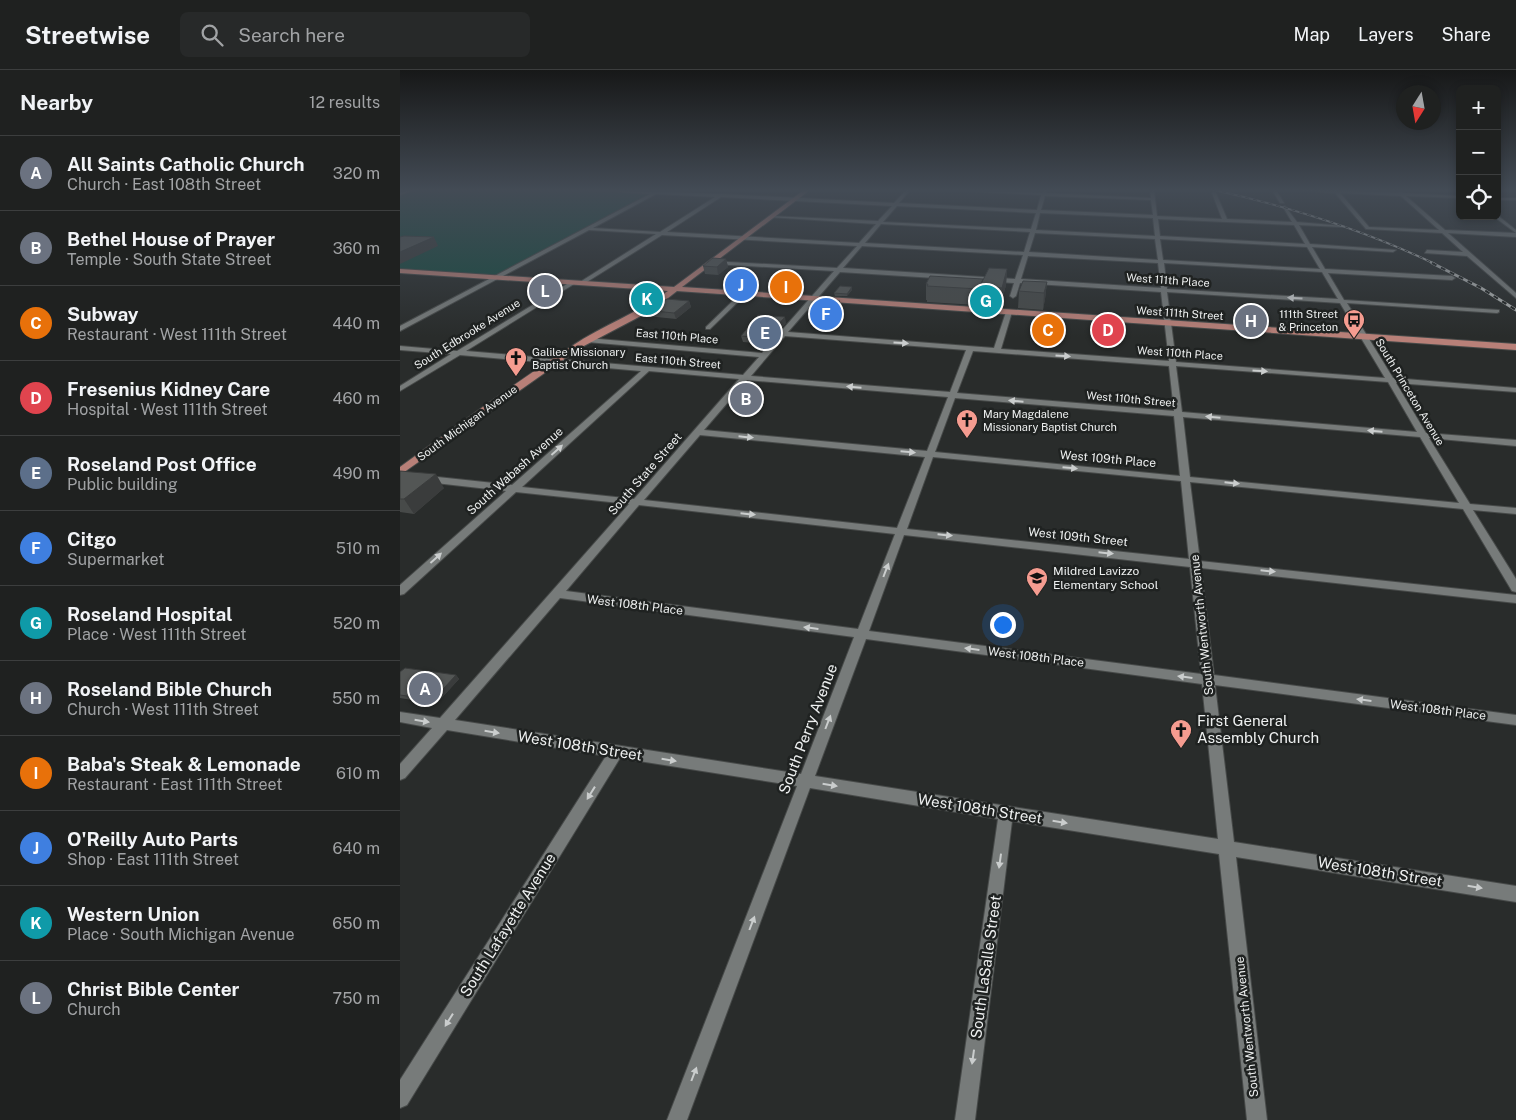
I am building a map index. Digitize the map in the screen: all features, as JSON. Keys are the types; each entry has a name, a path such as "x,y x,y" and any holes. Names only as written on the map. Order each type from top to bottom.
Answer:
{"main road":[{"name":"South Michigan Avenue","path":"400,472 554,361 587,340 643,312 741,239"},
{"name":"West 111th Street","path":"400,271 1516,347"}],"street":[{"path":"400,329 570,239"},
{"path":"582,284 653,239"},
{"path":"759,239 1452,278"},
{"name":"South State Street","path":"400,774 865,239"},
{"path":"1013,296 1031,239"},
{"name":"South Wentworth Avenue","path":"1158,239 1257,1120"},
{"path":"1177,239 1393,250"},
{"name":"South Princeton Avenue","path":"1305,239 1516,588"},
{"path":"1451,239 1516,296"},
{"path":"1428,252 1469,254"},
{"name":"West 111th Place","path":"711,262 1497,311"},
{"path":"1499,281 1508,282"},
{"name":"South Edbrooke Avenue","path":"400,389 572,283"},
{"path":"708,328 743,294"},
{"path":"997,351 1009,312"},
{"name":"West 110th Place","path":"783,334 1516,390"},
{"name":"East 110th Place","path":"587,340 765,354"},
{"name":"East 110th Street","path":"400,348 745,378"},
{"name":"South Perry Avenue","path":"677,1120 970,349"},
{"name":"South Wabash Avenue","path":"400,591 647,369"},
{"name":"West 110th Street","path":"745,378 1516,443"},
{"name":"West 109th Place","path":"698,432 1516,510"},
{"name":"West 109th Street","path":"400,476 1516,598"},
{"name":"West 108th Place","path":"556,594 1516,720"},
{"name":"West 108th Street","path":"400,718 1516,894"},
{"name":"South Lafayette Avenue","path":"400,1098 616,752"},
{"name":"South LaSalle Street","path":"965,1120 1006,813"}],"green space":[{"path":"400,239 565,239 496,275 400,269"}],"building":[{"path":"400,239 429,239 400,252"},
{"path":"713,258 726,259 717,267 703,266"},
{"path":"989,268 1007,269 1002,288 980,287 979,289 927,286 928,284 926,284 930,276 983,279 981,284"},
{"path":"736,276 757,277 746,287 725,285"},
{"path":"1023,281 1047,282 1044,293 1019,291"},
{"path":"840,286 852,287 847,294 834,293"},
{"path":"667,299 689,301 674,313 645,310"},
{"path":"828,301 840,301 833,310 820,310"},
{"path":"758,315 785,317 766,338 741,336"},
{"path":"400,471 436,474 404,499 400,499"},
{"path":"405,668 456,675 433,700 400,695 400,672"}],"railway":[{"path":"1378,239 1435,264"},
{"path":"1432,263 1481,288 1516,310"}],"place":[{"name":"O'Reilly Auto Parts","path":"741,285"},
{"name":"Baba's Steak & Lemonade","path":"786,287"},
{"name":"Christ Bible Center","path":"545,291"},
{"name":"Western Union","path":"647,299"},
{"name":"Roseland Hospital","path":"986,301"},
{"name":"Citgo","path":"826,314"},
{"name":"Roseland Bible Church","path":"1251,321"},
{"name":"Subway","path":"1048,330"},
{"name":"Fresenius Kidney Care","path":"1108,330"},
{"name":"Roseland Post Office","path":"765,333"},
{"name":"111th Street & Princeton","path":"1354,339"},
{"name":"Galilee Missionary Baptist Church","path":"516,377"},
{"name":"Bethel House of Prayer","path":"746,399"},
{"name":"Mary Magdalene Missionary Baptist Church","path":"967,439"},
{"name":"Mildred Lavizzo Elementary School","path":"1037,597"},
{"name":"All Saints Catholic Church","path":"425,689"},
{"name":"First General Assembly Church","path":"1181,749"}]}
